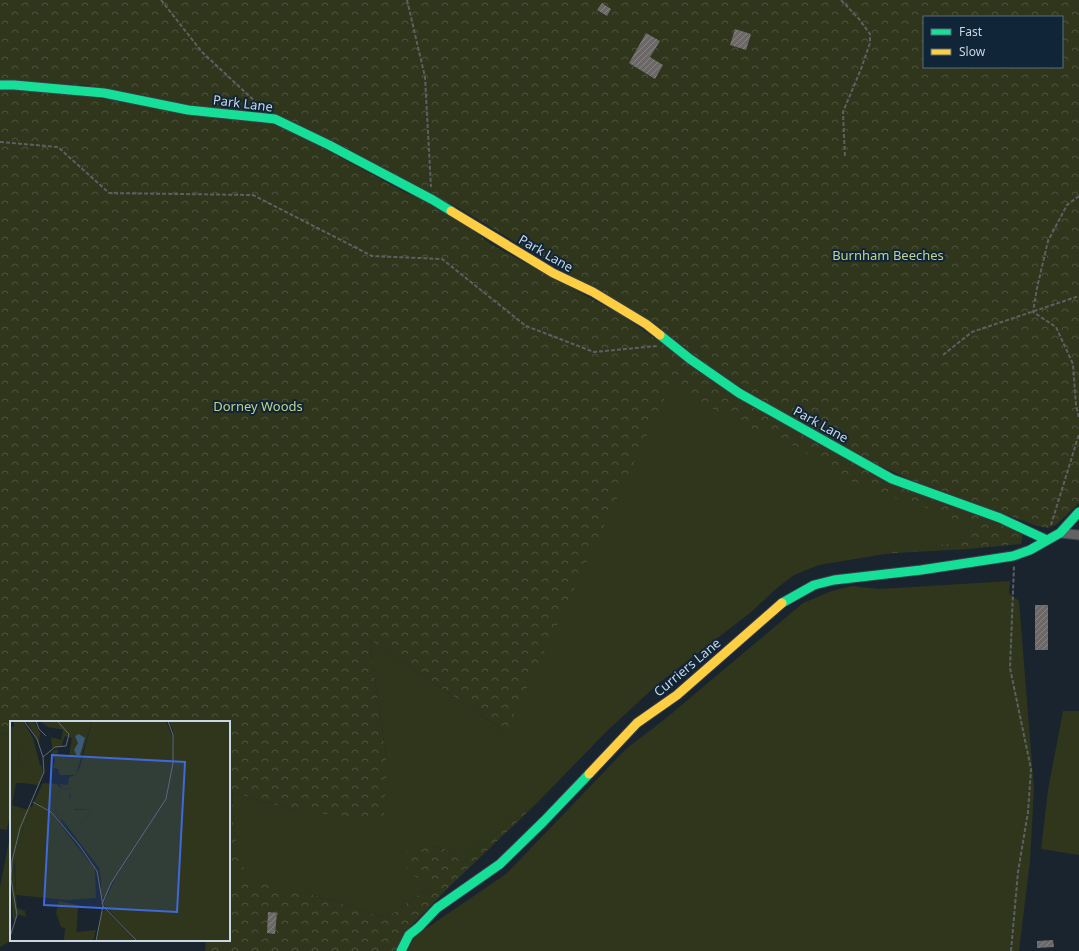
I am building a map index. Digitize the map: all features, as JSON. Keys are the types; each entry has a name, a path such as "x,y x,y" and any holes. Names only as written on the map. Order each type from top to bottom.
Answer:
{"street":[{"name":"Park Lane","path":"0,86 14,85 104,93 188,110 275,119 329,145 433,200 553,273 593,292 646,324 690,359 739,393 892,479 1000,518 1047,540"},
{"name":"Curriers Lane","path":"401,951 409,935 437,908 500,864 544,821 637,723 677,695 782,603 814,585 834,580 921,570 1013,556 1030,550 1060,533 1079,512"},
{"path":"1060,533 1079,536"}],"path":[{"path":"161,0 202,52 275,119"},
{"path":"407,0 425,77 431,188 433,200"},
{"path":"841,0 859,19 870,34 870,43 861,69 843,112 845,158"},
{"path":"0,142 58,147 108,193 253,195 372,256 442,259 526,326 594,352 672,345"},
{"path":"1033,312 1048,241 1066,205 1079,196"},
{"path":"943,355 972,332 1079,296"},
{"path":"1033,312 1056,327 1073,364 1076,405 1079,418"},
{"path":"1047,540 1079,434"},
{"path":"1011,951 1018,872 1028,812 1031,769 1010,668 1014,571 1013,556"}],"green space":[{"name":"Burnham Beeches","path":"0,0 1079,0 1079,503 1056,525 1047,528 1037,526 909,479 862,458 793,420 717,373 660,329 457,207 416,187 301,125 124,94 85,85 0,82"},
{"name":"Dorney Woods","path":"0,88 43,90 274,123 303,137 406,193 433,204 458,219 492,245 623,316 726,388 804,435 1023,532 1021,544 968,549 878,554 958,542 969,534 968,525 922,506 874,492 843,478 819,461 790,444 775,439 730,418 671,385 506,732 369,639 387,764 384,820 297,811 232,792 234,832 244,869 230,875 230,721 10,721 10,735 0,733"},
{"path":"303,137 392,186 433,204 458,219 492,245 520,260 726,388 1022,539 968,525 969,534 958,542 819,565 794,575 777,588 750,613 659,683 607,731 536,804 475,848 464,863 445,849 428,846 410,846 432,885 386,918 317,896 249,882 230,892 230,875 243,869 234,832 232,792 297,811 387,764 369,639 506,732"},
{"path":"1010,581 1009,593 1019,601 1034,788 1030,861 1019,951 407,951 415,936 506,874 627,748 665,719 803,603 832,591 852,586 879,589"},
{"path":"1063,711 1079,711 1079,855 1041,849 1048,790"},
{"path":"0,733 10,735 10,814 7,830 0,829"},
{"path":"536,804 451,885 408,929 397,951 205,951 206,941 230,941 230,891 249,881 317,896 386,918 432,885 410,874 403,858 411,846 428,846 445,849 464,863 475,848"},
{"path":"10,836 11,941 0,947 0,887"}],"building":[{"path":"602,3 611,9 607,16 597,10"},
{"path":"735,29 751,34 746,50 730,45"},
{"path":"646,33 660,41 650,57 663,65 655,79 629,63"},
{"path":"1035,605 1048,605 1048,650 1035,650"},
{"path":"268,912 277,913 275,934 267,933"},
{"path":"1053,940 1054,947 1037,948 1037,941"}],"traffic: fast":[{"path":"0,85 104,93 188,110 275,119 329,145 451,211"},
{"path":"660,335 690,359 739,393 892,479 1000,518 1047,540"},
{"path":"782,603 814,585 834,580 921,570 1013,556 1030,550 1060,533 1079,512"},
{"path":"401,951 409,935 437,908 500,864 589,774"}],"traffic: slow":[{"path":"451,211 553,273 593,292 646,324 660,335"},
{"path":"589,774 637,723 677,695 782,603"}]}
